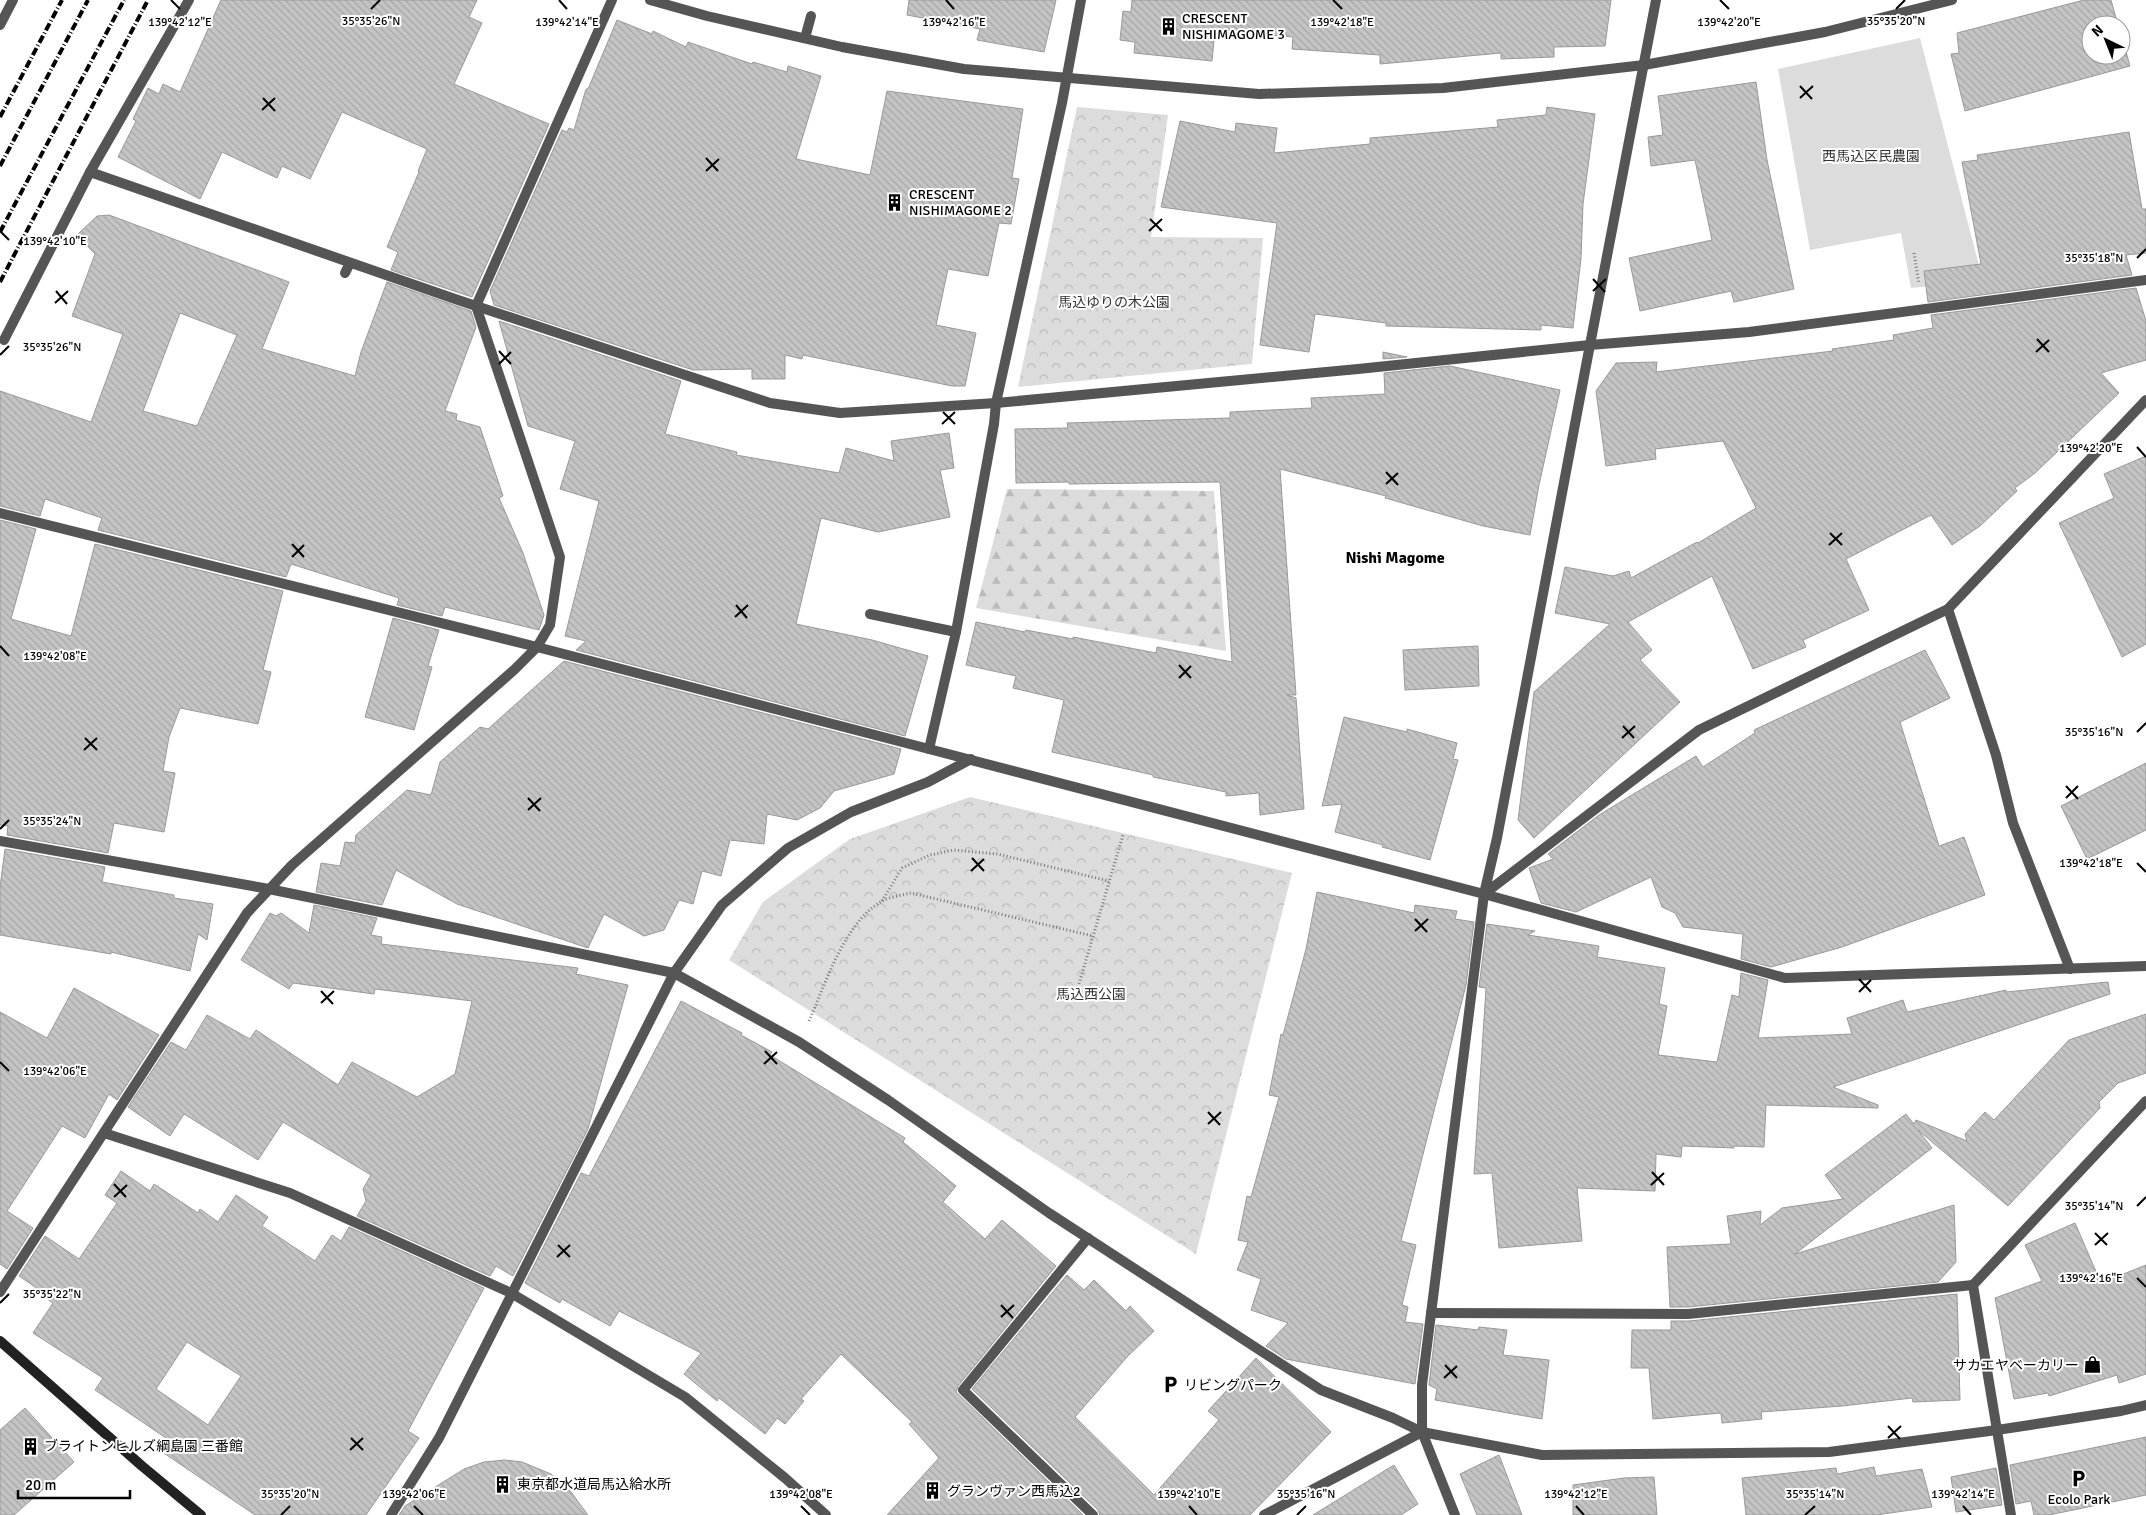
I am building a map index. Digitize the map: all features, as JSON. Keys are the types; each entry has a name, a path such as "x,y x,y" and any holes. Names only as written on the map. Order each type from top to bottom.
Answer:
{"street":[{"path":"0,25 13,0"},
{"path":"4,340 90,172 189,0"},
{"path":"0,1292 248,913 292,865 514,670 536,646 550,625 560,557 476,306 612,0"},
{"path":"650,0 707,16 805,38 964,69 1259,94 1442,88 1644,65 1825,32 1952,0"},
{"path":"929,749 956,632 994,424 996,403 1003,378 1067,78 1081,0"},
{"path":"1455,1515 1422,1432 1422,1385 1484,894 1497,838 1656,0"},
{"path":"805,38 811,16"},
{"path":"90,172 476,306 770,403 840,414 996,403 1590,345 1749,332 2146,280"},
{"path":"346,273 350,263"},
{"path":"1484,894 1699,730 1948,609 2146,400"},
{"path":"0,514 536,646 1484,894 1785,978 2146,966"},
{"path":"1948,609 1996,755 2013,823 2070,969"},
{"path":"870,614 956,632"},
{"path":"391,1515 438,1438 674,973 722,905 788,848 851,812 928,782 971,760"},
{"path":"0,841 269,889 674,973 800,1042 888,1100 1088,1238 1321,1390 1393,1418 1422,1432 1542,1455 1829,1452 1998,1430 2121,1411 2146,1405"},
{"path":"1431,1312 1688,1314 1973,1285 2146,1101"},
{"path":"104,1133 290,1193 511,1293 686,1397 785,1478 826,1515"},
{"path":"1088,1238 963,1390 1093,1515"},
{"path":"1973,1285 2011,1515"},
{"path":"0,1341 142,1466 201,1515"},
{"path":"1264,1515 1422,1432"}],"path":[{"path":"1914,253 1923,310"},
{"path":"1076,994 1123,835"},
{"path":"800,1042 848,934 864,916 882,901 902,868 930,855 954,850 997,854 1109,881"},
{"path":"882,901 911,893 1093,936"}],"green space":[{"name":"西馬込区民農園","path":"1920,38 1983,281 1911,288 1901,233 1810,250 1778,69"},
{"name":"馬込ゆりの木公園","path":"1077,107 1168,115 1151,237 1263,238 1252,364 1018,387"},
{"path":"1007,489 1214,491 1226,651 976,608"},
{"name":"馬込西公園","path":"970,797 1292,873 1196,1254 729,960 763,902 850,839"}],"building":[{"path":"221,0 477,0 469,17 482,23 454,84 549,124 472,297 391,270 398,252 387,247 427,149 342,112 310,179 282,166 277,178 222,152 200,199 118,157 136,121 133,119 148,88 159,94 163,84 180,92"},
{"path":"909,0 1056,0 1044,52 977,40 980,29 907,15"},
{"path":"1132,0 1611,0 1605,46 1554,47 1554,57 1501,59 1501,53 1380,64 1380,55 1292,49 1293,37 1215,30 1212,61 1134,53 1135,42 1120,40 1123,11 1131,12"},
{"path":"2084,0 2111,0 2115,15 2081,15 2081,65 2130,66 1965,111 1951,54 1959,53 1957,33"},
{"path":"617,20 652,34 653,31 686,47 688,42 752,64 753,62 787,72 788,66 821,76 796,159 870,175 887,91 1023,109 1012,178 1019,179 1011,224 999,223 988,276 948,269 936,325 976,333 965,386 952,386 803,355 802,359 785,355 785,379 752,379 752,369 693,370 494,305 490,291 562,130 567,132 569,128 574,130 586,89 588,89"},
{"path":"1756,82 1767,160 1794,289 1734,302 1731,291 1640,311 1629,258 1712,240 1695,160 1651,166 1648,137 1663,135 1658,96"},
{"path":"1547,107 1595,114 1583,204 1581,258 1573,328 1541,325 1541,330 1386,326 1386,323 1315,314 1309,352 1260,345 1277,223 1161,207 1180,121 1235,132 1236,123 1277,128 1274,153 1370,144 1370,138 1498,127 1497,120 1546,115"},
{"path":"2129,132 2142,209 2146,209 2146,253 2126,255 2132,275 1928,302 1924,271 1981,264 1962,162 1978,160 1977,155"},
{"path":"109,215 289,282 262,349 355,376 361,352 387,282 471,311 476,327 445,411 457,414 456,420 480,427 503,496 499,498 523,553 544,615 539,630 445,607 442,616 397,605 399,598 291,564 286,577 98,530 102,518 45,499 40,516 0,506 0,391 91,422 123,334 72,316 95,254 77,235 97,216","holes":["180,313 237,335 197,426 143,411"]},
{"path":"2136,288 2146,321 2146,360 2101,373 2119,393 2035,473 2015,488 2017,491 1980,526 1952,545 1931,515 1846,559 1869,610 1803,640 1806,647 1753,669 1712,576 1628,622 1652,650 1640,660 1680,702 1534,838 1518,820 1534,692 1610,624 1555,613 1565,567 1613,576 1629,571 1631,578 1698,543 1756,508 1723,441 1655,449 1656,459 1606,466 1596,391 1616,363 1657,362 1656,372 1833,351 1832,349 1894,340 1893,335 1933,328 1931,315"},
{"path":"499,321 681,381 665,434 737,452 736,455 839,473 846,448 894,461 891,441 949,433 954,468 940,470 950,517 878,532 821,518 796,624 872,640 928,656 905,736 576,650 586,641 565,636 599,501 560,489 575,441 528,426"},
{"path":"1383,352 1407,357 1383,359"},
{"path":"1450,366 1560,390 1530,535 1483,526 1385,498 1386,496 1280,469 1296,695 1287,695 1296,698 1304,809 1260,815 1259,793 1226,796 1226,792 1153,777 1153,775 1052,752 1064,700 1013,688 1016,676 966,665 976,622 1025,632 1026,630 1073,639 1073,637 1156,653 1157,647 1232,662 1220,482 1016,483 1015,429 1068,428 1067,423 1230,418 1230,412 1312,408 1311,398 1385,394 1384,373"},
{"path":"2146,456 2146,644 2122,657 2059,523 2114,498 2104,474"},
{"path":"0,520 36,529 11,619 71,636 95,544 283,591 263,670 271,672 258,724 180,708 169,737 163,771 175,773 164,832 114,823 108,853 7,835 8,826 0,825"},
{"path":"393,618 439,630 428,666 432,667 414,730 365,717"},
{"path":"1478,646 1479,686 1405,690 1403,650"},
{"path":"1925,650 1950,698 1900,722 1939,846 1964,837 1985,895 1842,947 1771,967 1741,959 1743,934 1683,927 1675,913 1662,907 1651,877 1576,912 1541,903 1529,868 1553,859 1548,854 1599,815 1696,756 1703,767 1755,733 1754,730"},
{"path":"564,661 901,749 894,774 834,791 820,808 797,820 767,814 764,844 730,840 721,876 702,871 693,904 679,900 664,930 644,936 604,914 588,948 457,904 396,870 382,905 316,892 321,863 340,866 345,842 355,843 356,835 407,790 431,795 440,762 480,727 488,729"},
{"path":"1344,717 1407,732 1407,729 1457,743 1453,759 1458,760 1430,860 1335,832 1342,804 1322,806"},
{"path":"2146,763 2146,830 2087,859 2061,806"},
{"path":"5,849 105,867 102,882 174,895 174,898 213,904 207,940 198,934 190,971 111,952 111,954 0,935 0,887"},
{"path":"1317,892 1414,913 1415,905 1457,911 1455,919 1474,922 1466,985 1401,1241 1416,1245 1402,1305 1408,1307 1405,1322 1423,1324 1415,1384 1286,1359 1266,1346 1288,1323 1251,1310 1261,1279 1237,1270 1248,1242 1238,1240 1247,1196 1251,1197 1279,1097 1269,1095 1281,1034 1283,1035 1306,949"},
{"path":"314,905 377,918 371,935 382,937 381,944 578,968 576,974 628,985 588,1129 513,1276 496,1266 490,1276 357,1216 366,1201 363,1189 371,1175 283,1122 258,1160 184,1114 170,1136 128,1107 171,1042 186,1050 207,1015 250,1039 256,1030 338,1085 352,1062 417,1097 455,1074 472,1001 375,989 374,994 293,983 289,989 241,960 270,913 276,916 281,913 309,933"},
{"path":"1487,924 1535,931 1528,935 1599,946 1597,957 1665,968 1659,1004 1667,1006 1658,1055 1717,1062 1732,995 1739,997 1741,973 1768,980 1758,1038 1852,1034 1847,1018 1903,1000 1907,1012 2006,990 2006,992 2108,982 2110,994 1833,1087 1878,1105 1878,1108 1766,1105 1764,1147 1682,1146 1681,1157 1656,1154 1655,1191 1577,1188 1582,1241 1499,1248 1492,1173 1474,1174 1486,988 1479,987"},
{"path":"74,988 159,1035 117,1100 109,1094 85,1138 62,1126 7,1211 33,1228 7,1269 0,1264 0,1012 47,1038"},
{"path":"681,1001 742,1033 741,1035 772,1052 770,1055 905,1138 903,1142 956,1186 943,1202 985,1239 1002,1220 1056,1266 958,1386 956,1392 1083,1515 887,1515 939,1458 909,1424 912,1422 841,1354 801,1399 804,1401 785,1424 777,1418 765,1434 719,1398 717,1401 684,1374 701,1353 619,1311 610,1326 562,1299 560,1303 525,1283 581,1173 589,1176"},
{"path":"2146,1014 2146,1073 2118,1083 2099,1102 2100,1108 2008,1206 1918,1130 1932,1148 1795,1254 1954,1205 1956,1262 1938,1282 1688,1307 1670,1307 1667,1247 1731,1244 1727,1216 1761,1211 1760,1225 1782,1208 1843,1199 1825,1175 1906,1114 1914,1124 1916,1120 1967,1141 1965,1134 1985,1112 1994,1120 2069,1040"},
{"path":"121,1171 150,1191 154,1184 198,1213 200,1209 218,1222 236,1195 268,1217 262,1226 315,1261 332,1235 341,1241 349,1227 484,1288 408,1431 419,1438 366,1515 255,1515 155,1447 166,1438 95,1390 103,1378 33,1333 53,1303 37,1292 38,1289 19,1276 45,1236 79,1259 117,1203 105,1195","holes":["187,1342 241,1376 208,1425 156,1389"]},
{"path":"2075,1223 2101,1283 2146,1265 2146,1374 2119,1383 2117,1375 2049,1396 2048,1393 2014,1399 1995,1298 2042,1281 2025,1245"},
{"path":"1067,1275 1084,1290 1094,1280 1126,1311 1130,1306 1154,1331 1127,1357 1075,1417 1154,1495 1219,1420 1208,1411 1256,1358 1331,1432 1250,1515 1100,1515 1098,1510 972,1389"},
{"path":"1957,1294 1960,1400 1913,1402 1912,1398 1842,1406 1761,1412 1762,1419 1722,1423 1721,1413 1653,1419 1649,1368 1631,1368 1632,1330 1671,1330 1671,1321 1689,1321"},
{"path":"1436,1325 1478,1330 1479,1327 1507,1330 1503,1355 1549,1360 1542,1419 1435,1400 1437,1389 1429,1385"},
{"name":"ブライトンヒルズ綱島園 三番館","path":"25,1408 74,1462 14,1515 0,1515 0,1430"},
{"path":"2146,1437 2146,1495 2049,1515 2034,1515 2031,1501 2016,1504 2010,1465"},
{"path":"1499,1455 1522,1515 1477,1515 1460,1474"},
{"name":"東京都水道局馬込給水所","path":"505,1460 522,1462 551,1474 568,1488 588,1515 399,1515 405,1506 464,1469 484,1462"},
{"path":"1394,1465 1418,1504 1401,1515 1313,1515"},
{"path":"1874,1467 1876,1476 1922,1469 1932,1507 1876,1515 1746,1515 1742,1478 1836,1468 1837,1474"},
{"path":"1996,1468 2002,1505 1956,1512 1951,1477"},
{"path":"1654,1477 1657,1515 1573,1515 1573,1485 1624,1478"}],"railway":[{"path":"0,117 62,0"},
{"path":"0,166 88,0"},
{"path":"0,232 124,0"},
{"path":"0,282 148,0"}],"place":[{"name":"CRESCENT NISHIMAGOME 3","path":"1168,26"},
{"name":"CRESCENT NISHIMAGOME 2","path":"895,202"},
{"name":"サカエヤベーカリー","path":"2093,1365"},
{"name":"リビングパーク","path":"1170,1385"},
{"name":"ブライトンヒルズ綱島園 三番館","path":"30,1446"},
{"name":"Ecolo Park","path":"2079,1479"},
{"name":"東京都水道局馬込給水所","path":"503,1484"},
{"name":"グランヴァン西馬込2","path":"933,1491"}],"district":[{"name":"Nishi Magome","path":"1395,558"}]}
